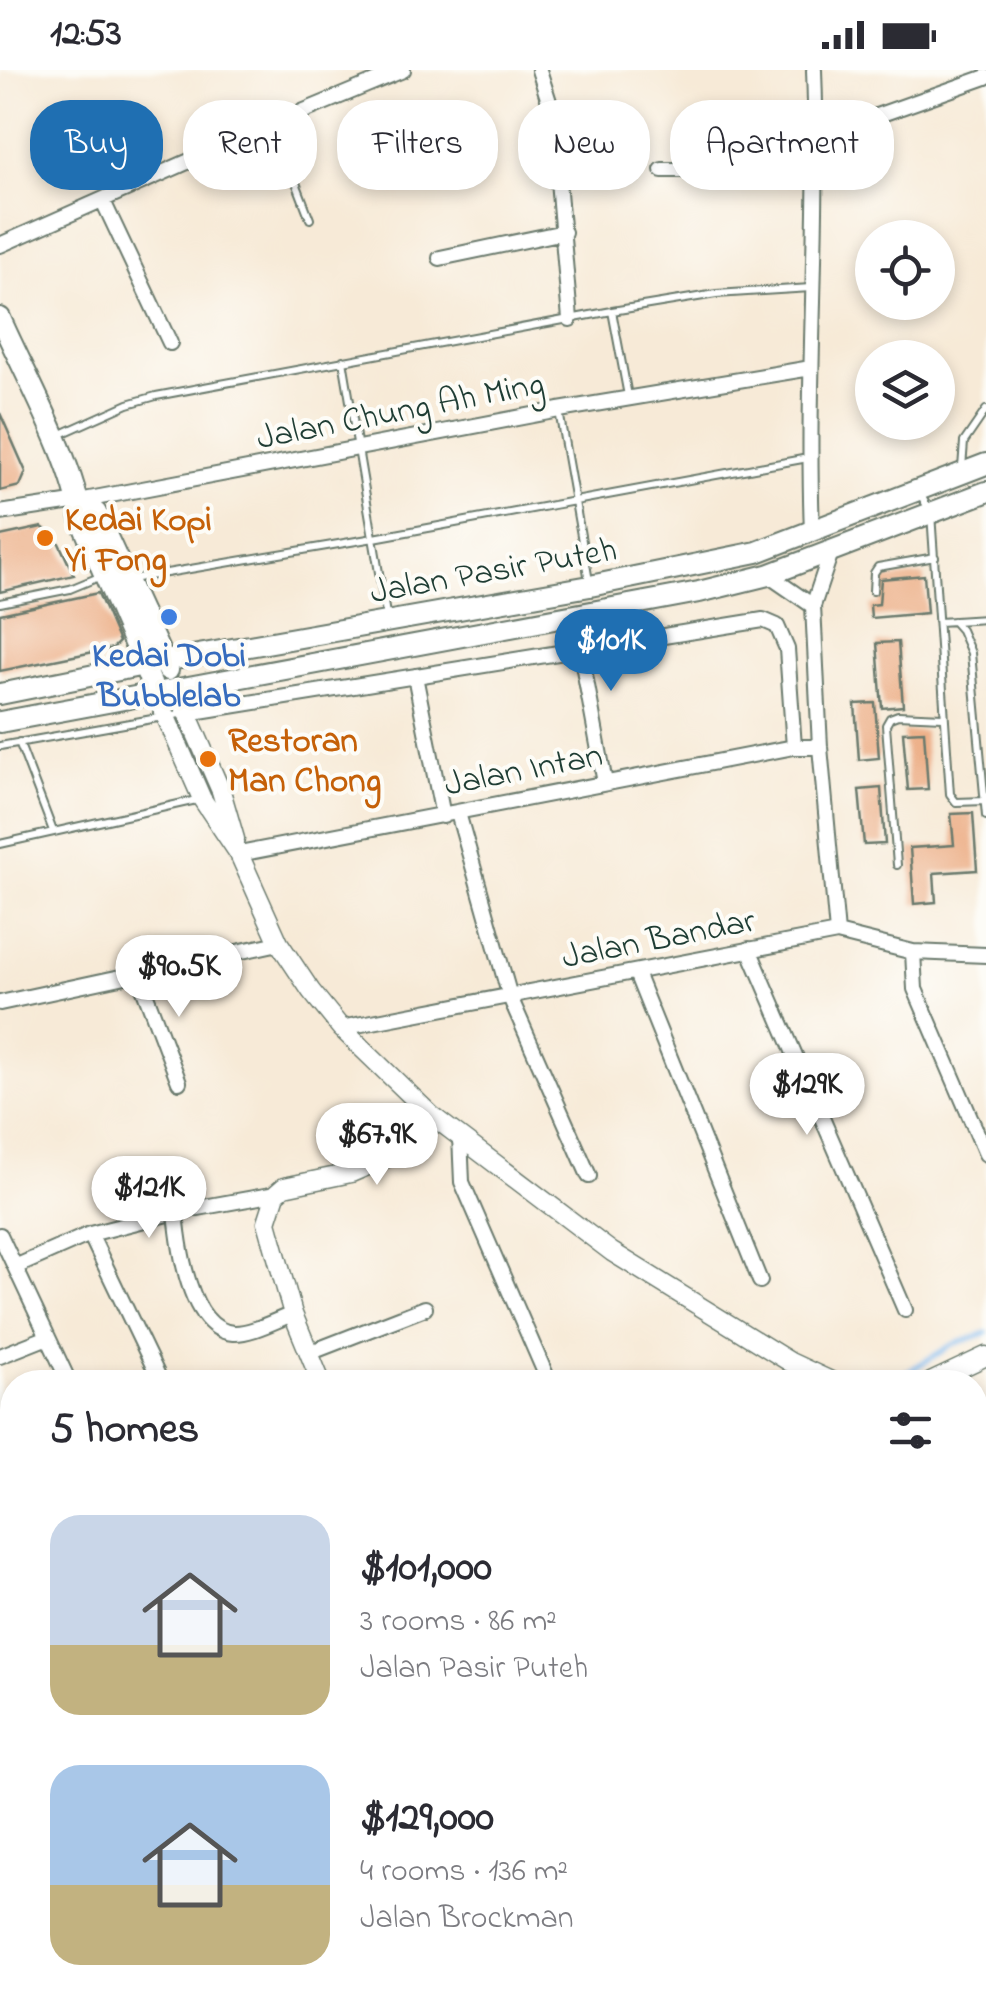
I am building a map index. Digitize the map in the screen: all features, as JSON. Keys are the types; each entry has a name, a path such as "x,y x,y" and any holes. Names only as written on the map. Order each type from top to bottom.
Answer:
{"main road":[{"path":"0,318 80,501 82,520 105,575 166,690 187,713 221,791 239,854 279,943 311,991 341,1028 431,1114 612,1252 807,1370"},
{"name":"Jalan Pasir Puteh","path":"0,694 757,552 986,464"},
{"name":"Jalan Pasir Puteh","path":"0,722 699,592 768,575 986,492"},
{"path":"80,501 96,513 128,579 154,663"},
{"path":"166,690 166,718 202,798 239,854"},
{"path":"317,1370 294,1314 267,1222 276,1194 284,1187 351,1173 386,1158 431,1114"},
{"path":"956,1370 986,1356"}],"street":[{"path":"317,104 380,74 403,70"},
{"path":"540,70 552,111 570,319"},
{"path":"814,70 815,100"},
{"path":"894,110 986,77"},
{"path":"0,245 183,166"},
{"path":"662,170 670,170"},
{"path":"812,532 813,190"},
{"path":"103,202 170,343"},
{"path":"440,258 564,232"},
{"name":"Jalan Chung Ah Ming","path":"0,513 559,410 811,368"},
{"path":"831,552 813,606 820,748 837,934"},
{"path":"768,575 813,606"},
{"path":"574,615 605,782"},
{"path":"187,713 763,620 778,626 786,649 794,747"},
{"path":"415,676 450,814 510,997 589,1176"},
{"name":"Jalan Intan","path":"239,854 794,747 820,748"},
{"name":"Jalan Bandar","path":"341,1028 837,934 913,952 986,955"},
{"path":"0,1003 279,943"},
{"path":"749,949 905,1310"},
{"path":"913,952 915,989 986,1154"},
{"path":"636,973 760,1281"},
{"path":"138,974 179,1082"},
{"path":"460,1136 462,1182 544,1370"},
{"path":"15,1267 90,1234 176,1212 276,1194"},
{"path":"176,1212 180,1251 197,1305 216,1329 236,1334 294,1314"},
{"path":"90,1234 155,1370"},
{"path":"0,1235 63,1370"},
{"path":"310,1353 426,1308"},
{"path":"0,1356 48,1337"}],"lane":[{"path":"299,190 310,219"},
{"path":"54,438 146,398 612,311 716,294 811,288"},
{"path":"612,311 629,398"},
{"path":"343,360 388,622"},
{"path":"559,410 590,586"},
{"path":"961,474 964,442 986,410"},
{"path":"128,579 810,458"},
{"path":"918,491 930,513 935,557 950,794 956,802 986,801"},
{"path":"872,591 878,567 935,557"},
{"path":"0,603 70,589 105,575"},
{"path":"939,622 986,620"},
{"path":"953,621 972,653 986,816"},
{"path":"0,746 187,713"},
{"path":"898,865 886,725 898,715 943,717"},
{"path":"19,742 52,832"},
{"path":"0,844 202,798"}],"building":[{"path":"0,413 26,472 20,486 0,491"},
{"path":"42,527 56,537 74,575 0,592 0,536"},
{"path":"924,575 927,613 871,618 870,605 879,604 881,579"},
{"path":"98,593 119,642 113,648 0,671 0,614"},
{"path":"898,642 903,706 882,708 877,643"},
{"path":"875,703 879,758 859,760 855,704"},
{"path":"924,731 928,789 908,790 903,732"},
{"path":"881,788 885,844 864,845 859,790"},
{"path":"973,813 977,870 934,873 936,902 914,904 910,848 954,845 951,814"}],"waterway":[{"path":"911,1370 952,1345 986,1333"}],"place":[{"name":"Kedai Kopi Yi Fong","path":"45,538"},
{"name":"Kedai Dobi Bubblelab","path":"169,617"},
{"name":"Restoran Man Chong","path":"208,759"}]}
